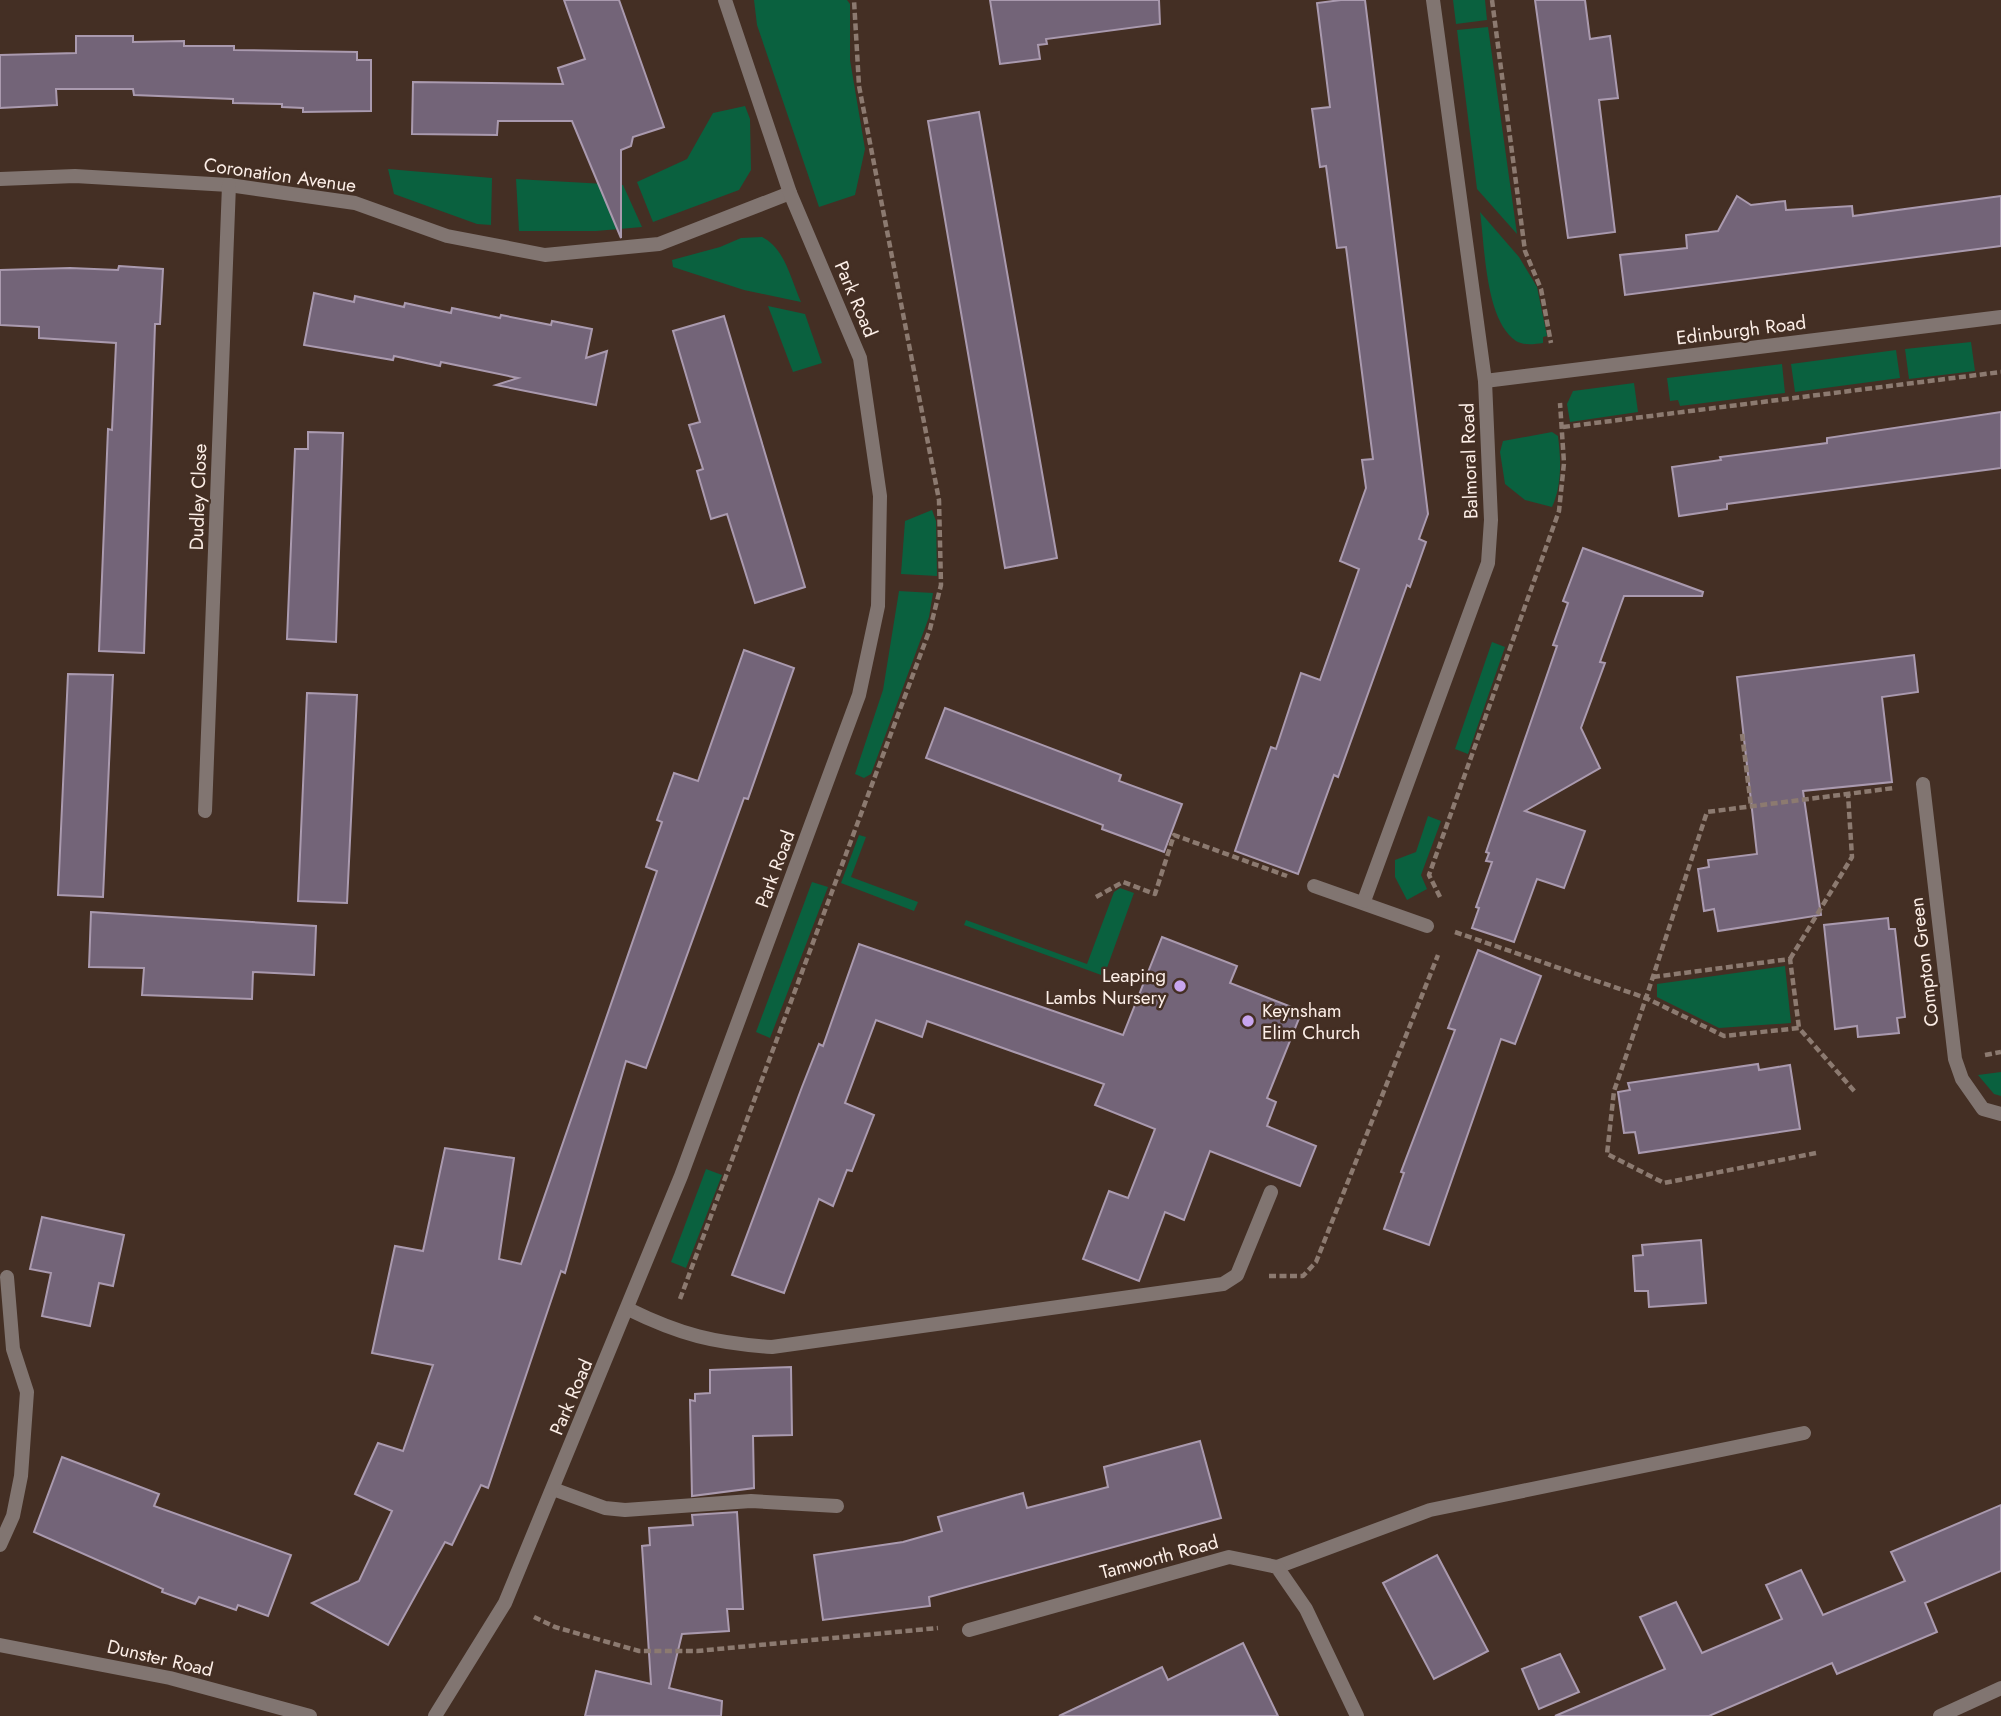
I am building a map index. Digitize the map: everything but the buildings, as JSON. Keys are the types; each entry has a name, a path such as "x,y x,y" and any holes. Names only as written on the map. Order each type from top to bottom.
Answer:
{"street":[{"name":"Park Road","path":"435,1716 505,1604 681,1177 859,695 878,606 880,496 860,358 790,193 725,0"},
{"name":"Balmoral Road","path":"1364,901 1488,564 1491,520 1485,381 1433,0"},
{"name":"Coronation Avenue","path":"0,179 75,176 229,185 355,203 447,236 545,255 659,244 790,193"},
{"name":"Dudley Close","path":"205,811 229,185"},
{"name":"Edinburgh Road","path":"1485,381 2001,317"},
{"name":"Compton Green","path":"1923,784 1955,1059 1962,1079 1983,1109 2001,1114"},
{"path":"1314,886 1364,901 1427,926"},
{"path":"628,1309 669,1329 719,1344 772,1347 1223,1284 1237,1275 1271,1192"},
{"path":"0,1545 13,1516 21,1476 27,1392 13,1349 7,1277"},
{"path":"1357,1716 1306,1609 1277,1567 1430,1510 1804,1433"},
{"path":"553,1489 605,1508 625,1510 751,1501 837,1506"},
{"name":"Tamworth Road","path":"969,1630 1229,1557 1277,1567"},
{"name":"Dunster Road","path":"0,1645 170,1678 310,1716"},
{"path":"1940,1716 2001,1688"}],"path":[{"path":"1563,427 2001,372"},
{"path":"1742,734 1751,806"},
{"path":"1816,1153 1664,1183 1606,1154 1614,1091 1707,812 1923,784"},
{"path":"1848,793 1852,857 1790,959 1799,1028 1856,1093"},
{"path":"1096,897 1123,882 1155,894 1174,835 1314,886"},
{"path":"1427,926 1448,930 1646,998 1724,1036 1799,1028"},
{"path":"1653,976 1790,959"},
{"path":"505,1604 555,1627 639,1651 698,1651 933,1628 969,1630"}],"green space":[{"path":"754,0 847,0 850,4 850,60 865,149 855,195 819,207 757,25"},
{"path":"1453,0 1485,0 1487,20 1456,24"},
{"path":"1488,27 1517,234 1477,189 1457,30"},
{"path":"745,106 750,119 751,170 739,190 653,222 637,182 687,159 713,113"},
{"path":"388,169 492,178 491,225 477,224 394,194"},
{"path":"516,179 623,185 642,227 596,231 519,231"},
{"path":"1480,212 1519,257 1537,287 1547,336 1543,337 1543,343 1526,344 1516,341 1498,317 1488,282"},
{"path":"762,237 770,242 782,257 801,302 744,290 673,267 672,260 720,247 741,238"},
{"path":"768,306 805,314 822,363 793,372"},
{"path":"1971,342 1975,371 1909,379 1905,349"},
{"path":"1896,350 1900,378 1795,392 1791,364"},
{"path":"1782,364 1785,393 1680,406 1678,400 1670,401 1667,378"},
{"path":"1634,383 1638,412 1570,422 1567,404 1573,391"},
{"path":"1552,432 1558,436 1560,463 1558,490 1552,507 1525,500 1505,484 1500,452 1503,441"},
{"path":"932,510 936,521 937,576 901,574 905,521"},
{"path":"899,591 933,593 929,617 871,774 864,778 855,774 883,690"},
{"path":"1492,642 1505,647 1468,754 1455,749"},
{"path":"1428,816 1441,821 1421,875 1427,889 1407,900 1395,877 1395,860 1416,852"},
{"path":"859,835 866,837 851,877 918,902 914,911 841,883"},
{"path":"812,882 828,887 770,1038 756,1032"},
{"path":"1120,888 1134,893 1104,976 964,925 966,920 1087,964 1114,892"},
{"path":"1785,966 1791,1023 1719,1028 1657,997 1657,984"},
{"path":"2001,1072 2001,1096 1994,1094 1978,1075"},
{"path":"706,1169 722,1175 686,1268 671,1262"}],"place":[{"name":"Leaping Lambs Nursery","path":"1180,986"},
{"name":"Keynsham Elim Church","path":"1248,1021"}]}
